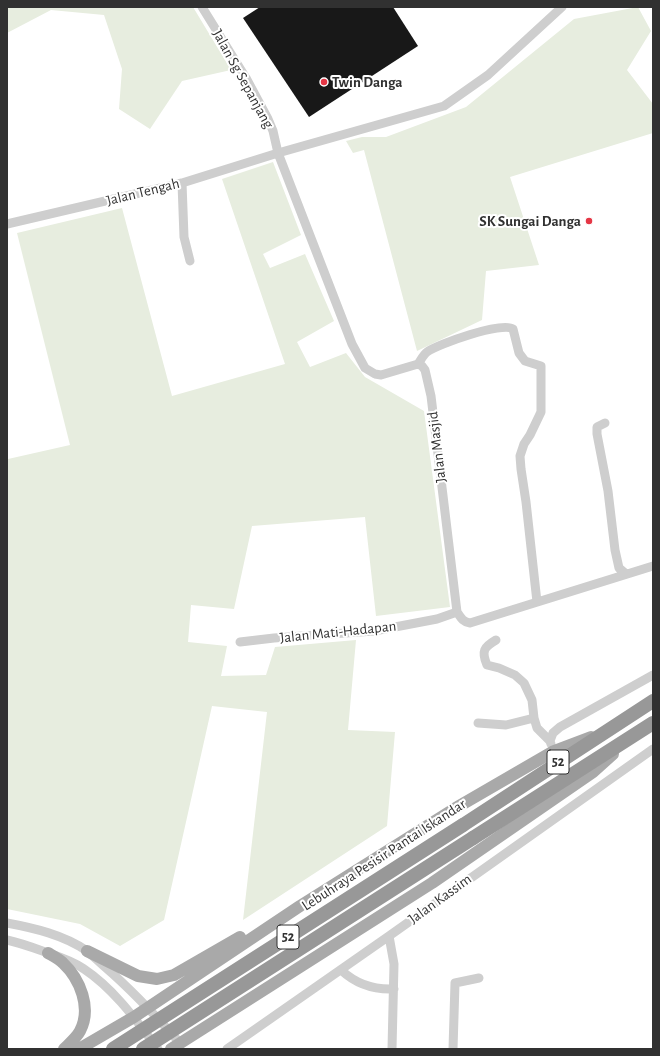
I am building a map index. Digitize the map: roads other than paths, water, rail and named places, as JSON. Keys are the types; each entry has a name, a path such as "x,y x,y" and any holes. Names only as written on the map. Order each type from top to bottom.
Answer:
{"highway":[{"name":"Lebuhraya Pesisir Pantai Iskandar","path":"113,1049 463,825 653,701"},
{"name":"52","path":"143,1049 653,723"}],"main road":[{"path":"175,1046 432,882 593,772 638,732"},
{"path":"79,1049 134,1017 300,906 552,746 603,733"},
{"path":"87,951 138,976 157,979 180,972 300,906"},
{"path":"48,953 62,962 74,976 80,987 84,1004 84,1018 80,1031 64,1049"},
{"path":"186,982 182,992 182,1001 187,1009 195,1017 202,1020 217,1020"},
{"path":"96,1039 109,1032 117,1033 126,1039 132,1049"}],"street":[{"name":"Jalan Sg Sepanjang","path":"202,7 246,78 268,120 273,131 278,153"},
{"name":"Jalan Tengah","path":"7,224 182,183 278,153 444,106 488,75 562,7"},
{"path":"278,153 349,338 365,368 374,374 381,375 418,364 428,351 457,339 504,326 513,329 519,353 525,361 541,366 541,412 524,444 520,456 520,470 526,502 537,602"},
{"path":"182,183 184,236 190,261"},
{"name":"Jalan Masjid","path":"418,364 425,370 431,396 458,612"},
{"path":"605,424 597,427 597,434 608,490 615,550 619,568 626,574"},
{"path":"458,612 462,620 466,623 470,623 653,566"},
{"name":"Jalan Mati-Hadapan","path":"240,642 274,638 374,631 437,619 458,612"},
{"path":"496,640 488,644 484,651 484,658 487,665 515,675 524,683 532,700 537,728 552,746"},
{"path":"552,746 553,733 560,727 653,675"},
{"path":"478,723 506,725 534,718"},
{"name":"Jalan Kassim","path":"227,1049 653,749"},
{"path":"432,882 442,898"},
{"path":"7,923 29,927 68,941 87,951 128,987 148,1008 175,1046"},
{"path":"389,936 394,964 392,1049"},
{"path":"7,940 22,943 68,960 83,968 110,991 134,1017 158,1049"},
{"path":"341,970 350,978 363,985 382,990 394,989"},
{"path":"453,1049 455,983 479,978"}],"place":[{"name":"Twin Danga","path":"324,82"},
{"name":"SK Sungai Danga","path":"589,221"}]}
